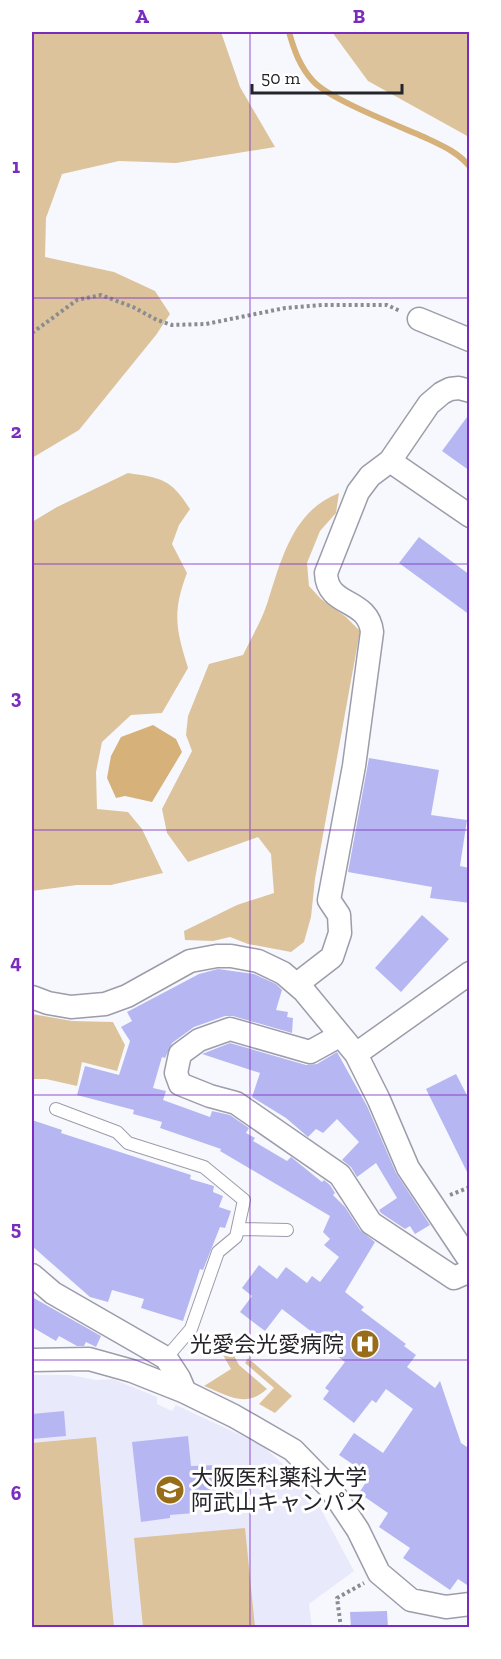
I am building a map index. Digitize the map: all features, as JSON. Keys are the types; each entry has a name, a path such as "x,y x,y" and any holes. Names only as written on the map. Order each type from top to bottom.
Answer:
{"street":[{"path":"419,319 470,340"},
{"path":"297,984 332,957 340,933 339,915 329,900 354,766 372,632 371,624 363,611 331,591 328,586 327,573 358,492 370,476 390,461 429,404 450,388 470,391"},
{"path":"390,461 470,516"},
{"path":"33,1000 71,1007 105,1004 127,996 190,961 217,956 258,961 283,973 297,984 356,1054 379,1100 408,1168 470,1261"},
{"path":"356,1054 470,973"},
{"path":"339,1036 310,1052 230,1029 200,1041 180,1054 176,1073 180,1084 236,1103 340,1175 371,1223 454,1278 470,1271"},
{"path":"32,1275 53,1293 166,1358 185,1392"},
{"path":"32,1360 89,1359 132,1371 185,1392 234,1416 293,1450 330,1488 358,1530 376,1569 411,1600 446,1607 470,1604"}],"lane":[{"path":"56,1109 117,1132 128,1143 204,1167 244,1200 236,1237 218,1252 191,1329 166,1358"},
{"path":"238,1229 287,1230"}],"path":[{"path":"32,333 77,300 101,295 172,325 206,324 285,308 322,305 387,305 419,319"},
{"path":"341,1628 337,1598 362,1586 376,1569"}],"shaded area":[{"path":"32,32 221,32 240,87 275,147 176,163 119,161 62,174 46,218 45,257 114,272 155,291 170,314 156,335 79,430 32,458"},
{"path":"332,32 469,32 469,137 368,81"},
{"path":"128,473 165,482 177,491 190,509 179,525 172,544 187,573 179,599 177,621 188,668 162,713 131,715 102,742 96,772 97,809 128,812 142,829 163,873 111,885 77,885 32,891 32,522 57,507"},
{"path":"339,493 336,513 320,531 307,563 309,586 321,599 346,617 360,631 315,879 311,917 304,942 291,952 248,944 230,937 213,941 185,940 184,931 237,905 274,893 271,854 258,837 188,862 167,833 162,809 192,751 186,735 188,716 209,664 243,655 265,611 284,555 299,525 323,501"},
{"path":"153,725 176,739 182,752 152,802 125,796 116,798 107,778 111,756 121,737"},
{"path":"32,1014 72,1021 113,1022 125,1045 117,1071 82,1062 77,1086 46,1079 32,1079"},
{"path":"231,1350 239,1365 267,1389 259,1395 244,1399 204,1386 231,1369 223,1355"},
{"path":"248,1358 292,1396 275,1413 259,1404 274,1388 245,1363"},
{"name":"大阪医科薬科大学 阿武山キャンパス","path":"32,1375 70,1375 96,1380 113,1379 157,1397 157,1404 172,1411 176,1405 262,1445 299,1479 317,1502 354,1571 309,1604 312,1627 32,1627"},
{"path":"96,1437 114,1627 32,1627 32,1443"},
{"path":"245,1528 255,1627 143,1627 134,1538"}],"building":[{"path":"470,413 470,471 442,451"},
{"path":"419,537 470,575 470,615 399,563"},
{"path":"369,758 439,770 431,815 467,820 460,866 470,868 470,903 430,898 432,887 348,872"},
{"path":"422,915 449,939 401,992 375,968"},
{"path":"218,969 254,974 276,984 282,990 276,1010 288,1012 287,1017 293,1018 292,1033 233,1016 225,1016 194,1027 172,1043 165,1058 162,1057 153,1088 166,1091 163,1100 210,1117 212,1111 230,1115 249,1128 246,1133 255,1138 253,1141 287,1161 291,1157 322,1182 324,1180 330,1185 335,1193 333,1195 345,1207 360,1230 375,1242 345,1292 364,1307 361,1310 406,1344 404,1346 416,1355 407,1367 435,1388 440,1381 461,1443 470,1449 470,1587 458,1579 450,1590 403,1558 410,1548 379,1527 388,1513 359,1493 370,1476 339,1455 354,1433 383,1453 413,1409 386,1389 376,1403 372,1400 354,1423 323,1399 329,1391 325,1388 345,1362 332,1352 334,1349 282,1309 265,1331 240,1312 252,1296 242,1288 259,1265 277,1279 286,1267 307,1283 312,1276 320,1282 339,1257 324,1245 330,1239 323,1232 330,1216 220,1151 221,1149 160,1128 162,1122 133,1114 134,1110 77,1095 85,1066 119,1075 130,1041 121,1027 132,1021 127,1012 199,974"},
{"path":"230,1043 306,1065 317,1064 337,1052 367,1106 396,1173 430,1225 415,1234 410,1226 405,1229 381,1213 379,1210 397,1198 376,1163 357,1177 351,1167 342,1160 359,1142 337,1119 323,1133 316,1129 308,1137 286,1118 252,1097 260,1073 202,1054"},
{"path":"456,1074 470,1101 470,1178 426,1089"},
{"path":"32,1120 62,1130 61,1133 191,1175 190,1179 214,1186 213,1192 223,1196 219,1207 231,1211 225,1228 220,1227 203,1270 200,1269 183,1321 141,1308 144,1299 112,1290 108,1302 90,1297 32,1246"},
{"path":"32,1297 101,1336 96,1347 86,1342 84,1346 77,1346 59,1336 56,1341 32,1327"},
{"path":"64,1411 66,1436 32,1439 32,1414"},
{"path":"188,1436 191,1466 217,1465 218,1509 194,1509 194,1513 170,1515 170,1518 141,1522 132,1442"},
{"path":"387,1611 388,1628 351,1628 350,1612"}],"waterway":[{"path":"289,32 301,64 308,76 321,88 365,112 443,146 455,153 470,167"}],"place":[{"name":"光愛会光愛病院","path":"365,1344"},
{"name":"大阪医科薬科大学 阿武山キャンパス","path":"170,1490"}]}
